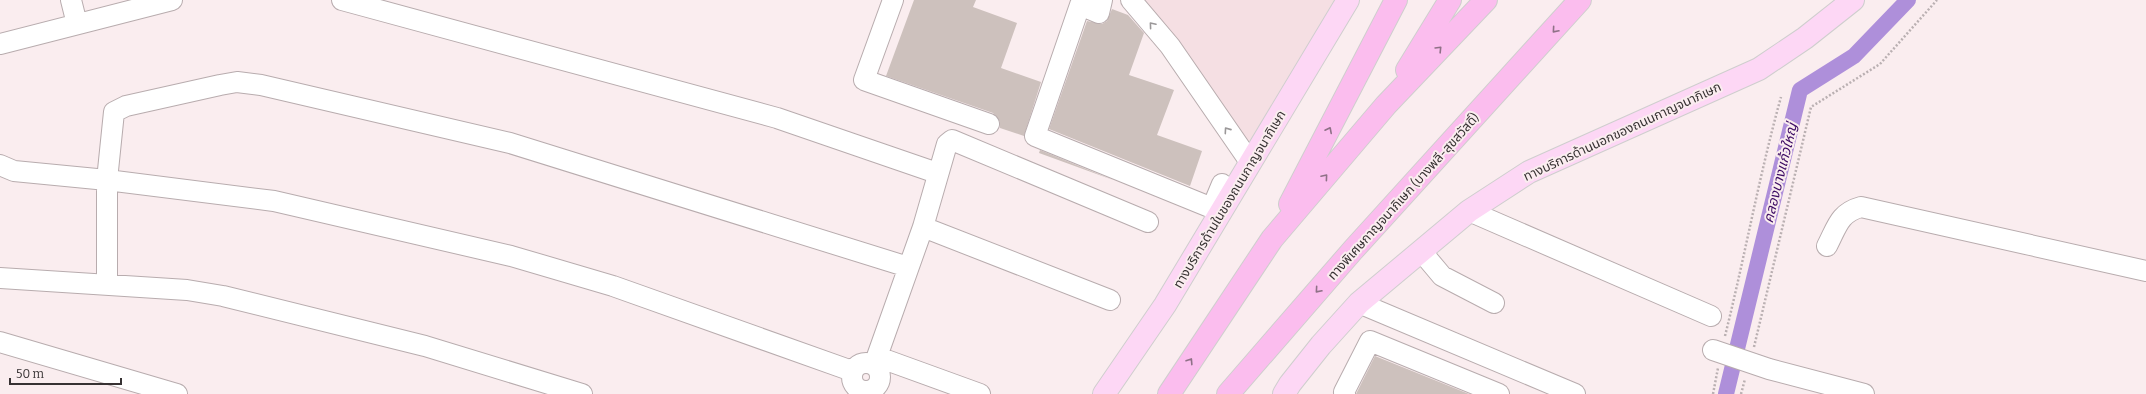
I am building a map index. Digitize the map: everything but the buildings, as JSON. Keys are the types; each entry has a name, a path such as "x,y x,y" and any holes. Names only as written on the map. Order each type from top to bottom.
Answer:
{"highway":[{"path":"1272,239 1392,9 1407,0"},
{"path":"1386,105 1450,0"},
{"path":"1168,394 1254,263 1272,239 1386,105 1486,0"},
{"name":"ทางพิเศษกาญจนาภิเษก (บางพลี-สุขสวัสดิ์)","path":"1228,394 1353,250 1552,33 1580,0"}],"main road":[{"name":"ทางบริการด้านในของถนนกาญจนาภิเษก","path":"1104,394 1165,305 1348,0"},
{"name":"ทางบริการด้านนอกของถนนกาญจนาภิเษก","path":"1284,394 1290,384 1321,345 1359,303 1469,211 1529,172 1759,69 1805,38 1853,0"}],"street":[{"path":"71,0 77,24"},
{"path":"0,44 172,0"},
{"path":"342,0 777,118 937,173"},
{"path":"893,0 864,80 989,124"},
{"path":"1102,0 1099,13 1080,5 1035,136 1212,208 1222,184"},
{"path":"1130,0 1170,46 1250,162"},
{"path":"107,285 107,180 114,112 126,106 237,82 261,86 510,143 908,268"},
{"path":"852,371 852,383 861,392 874,389 879,384 879,370 876,361 923,227 937,173 947,144 952,140 1148,222"},
{"path":"0,165 14,171 107,180 274,201 511,256 613,286 852,371"},
{"path":"1827,246 1843,215 1861,207 2146,271"},
{"path":"1469,211 1711,316"},
{"path":"923,227 1110,300"},
{"path":"1422,251 1442,276 1494,303"},
{"path":"0,278 187,290 278,309 425,346 582,394"},
{"path":"1359,303 1575,394"},
{"path":"1345,394 1344,392 1370,341 1499,394"},
{"path":"0,342 177,394"},
{"path":"1717,352 1754,365 1864,394"},
{"path":"852,371 862,363 876,361 980,394"}],"path":[{"path":"1741,394 1754,365 1758,334 1811,107 1880,64 1937,0"},
{"path":"1713,394 1717,352 1737,288 1757,187 1781,97"}],"shaded area":[{"path":"1132,0 1337,0 1250,168"}],"waterway":[{"name":"คลองบางแก้วใหญ่","path":"1726,394 1800,90 1854,56 1908,0"}]}
